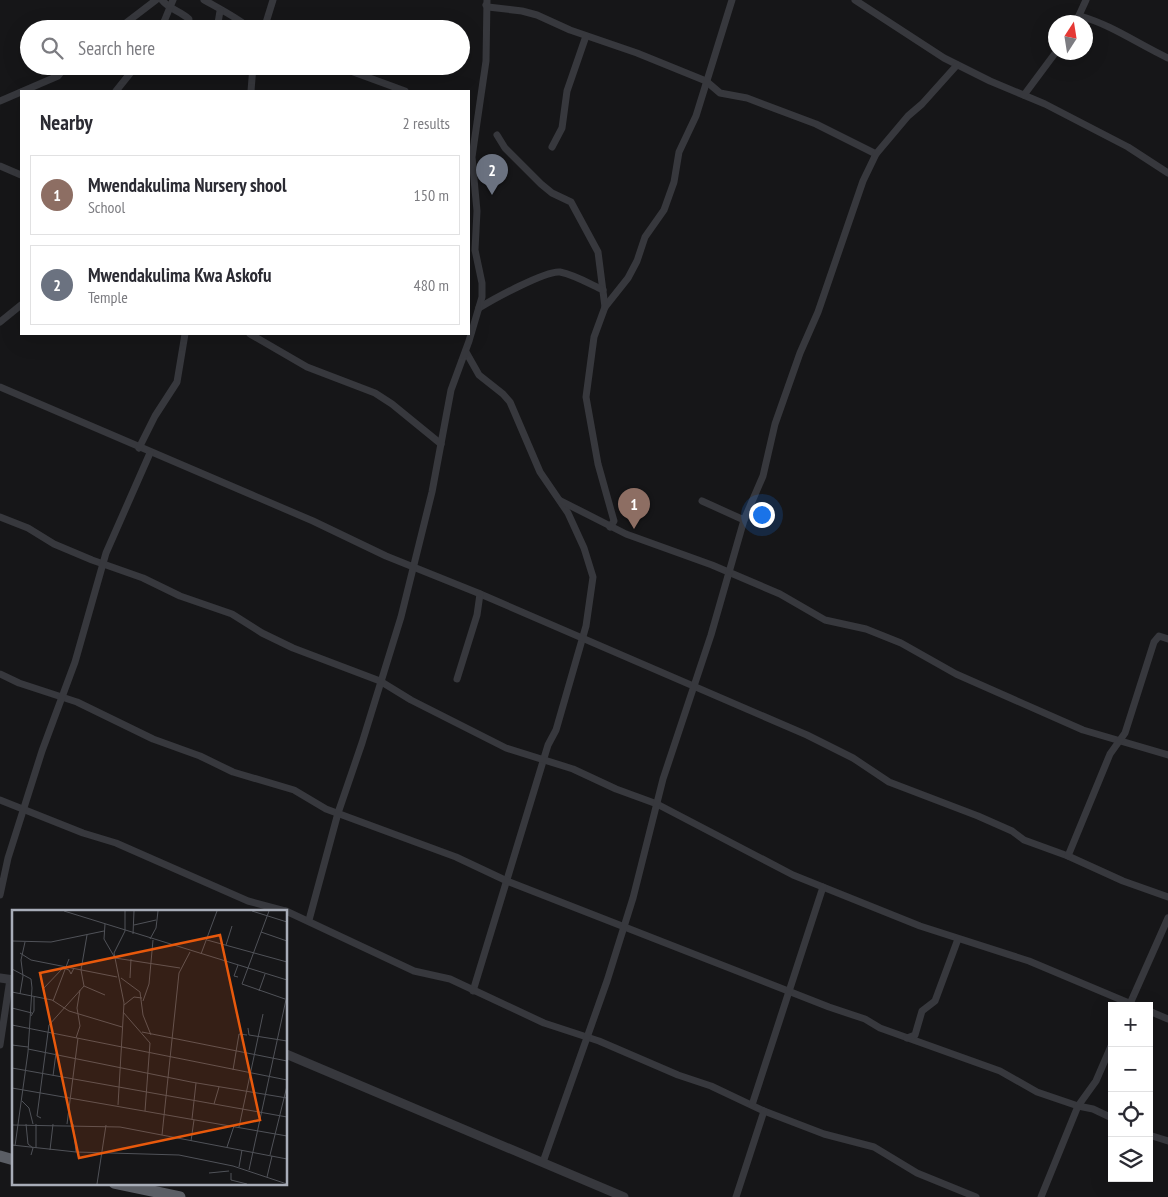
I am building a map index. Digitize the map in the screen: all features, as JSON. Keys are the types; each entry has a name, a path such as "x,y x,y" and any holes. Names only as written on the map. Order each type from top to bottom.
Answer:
{"highway":[{"path":"120,1184 180,1197"}],"street":[{"path":"130,20 156,0"},
{"path":"162,0 168,8 180,12 189,20"},
{"path":"163,20 168,8 174,0"},
{"path":"204,0 220,11 235,16 240,20"},
{"path":"267,20 273,0"},
{"path":"484,0 488,4 531,12 586,36 637,53 706,81 720,93 746,98 816,124 876,154"},
{"path":"610,527 614,521 598,464 586,397 592,344 605,307 628,278 638,261 645,237 664,210 674,182 679,152 696,116 732,0"},
{"path":"855,0 905,34 957,65 1024,95 1128,148 1168,173"},
{"path":"1080,15 1086,0"},
{"path":"309,920 338,813 362,744 380,680 401,617 442,444 451,390 466,352 483,290 475,250 477,211 472,157 472,123 486,61 488,4"},
{"path":"218,20 220,11"},
{"path":"1093,22 1106,25 1168,58"},
{"path":"552,147 562,128 568,91 586,36"},
{"path":"1024,95 1050,60"},
{"path":"543,1162 624,926 682,716 729,573 744,520 763,476 775,424 800,353 818,312 863,181 876,154 908,116 922,104 957,65"},
{"path":"26,90 59,75"},
{"path":"117,90 129,75"},
{"path":"251,90 253,75"},
{"path":"361,75 402,90"},
{"path":"0,101 20,92"},
{"path":"497,135 512,156 541,184 576,207 598,252 605,307"},
{"path":"0,166 20,175"},
{"path":"478,308 542,276 555,272 570,276 603,290"},
{"path":"0,322 20,306"},
{"path":"139,448 155,416 177,382 186,335"},
{"path":"252,335 307,367 375,394 392,404 442,444"},
{"path":"466,352 479,375 504,394 510,402 540,472 568,513 584,548 593,578 582,638 556,730 545,759 473,991"},
{"path":"0,387 150,453 313,521 412,567 480,594 839,750 889,782 969,812 1003,827 1024,840 1068,856 1122,881 1168,897"},
{"path":"0,895 8,858 78,651 102,564 150,453"},
{"path":"559,500 610,527 780,594 825,620 881,635 956,674 1088,732 1168,756"},
{"path":"702,501 744,520"},
{"path":"0,517 22,525 54,544 102,564 143,578 180,596 232,614 262,633 286,645 380,680 410,700 502,746 545,759 657,804 746,849 776,867 958,939 1017,957 1125,1002"},
{"path":"457,679 477,615 480,594"},
{"path":"1068,856 1094,797 1099,777 1125,733 1154,642 1159,636 1168,639"},
{"path":"0,674 19,683 77,702 153,739 200,756 233,772 294,790 318,806 456,857 507,881 829,1007 865,1019 876,1026 1000,1071 1037,1092 1093,1109 1108,1116"},
{"path":"0,800 82,833 116,843 226,893 282,910"},
{"path":"752,1106 823,887"},
{"path":"288,912 414,971 439,975 544,1023 587,1037 678,1075 711,1086 752,1106 824,1134 874,1147 917,1173 976,1197"},
{"path":"1133,1002 1168,918"},
{"path":"907,1038 915,1035 922,1010 935,1001 958,939"},
{"path":"0,978 12,980 0,1045"},
{"path":"1153,1013 1168,1019"},
{"path":"1041,1197 1078,1106 1096,1081 1111,1047"},
{"path":"288,1055 624,1197"},
{"path":"736,1197 764,1111"},
{"path":"1153,1136 1168,1141"}],"place":[{"name":"Mwendakulima Kwa Askofu","path":"492,195"},
{"name":"Mwendakulima Nursery shool","path":"634,529"}]}
